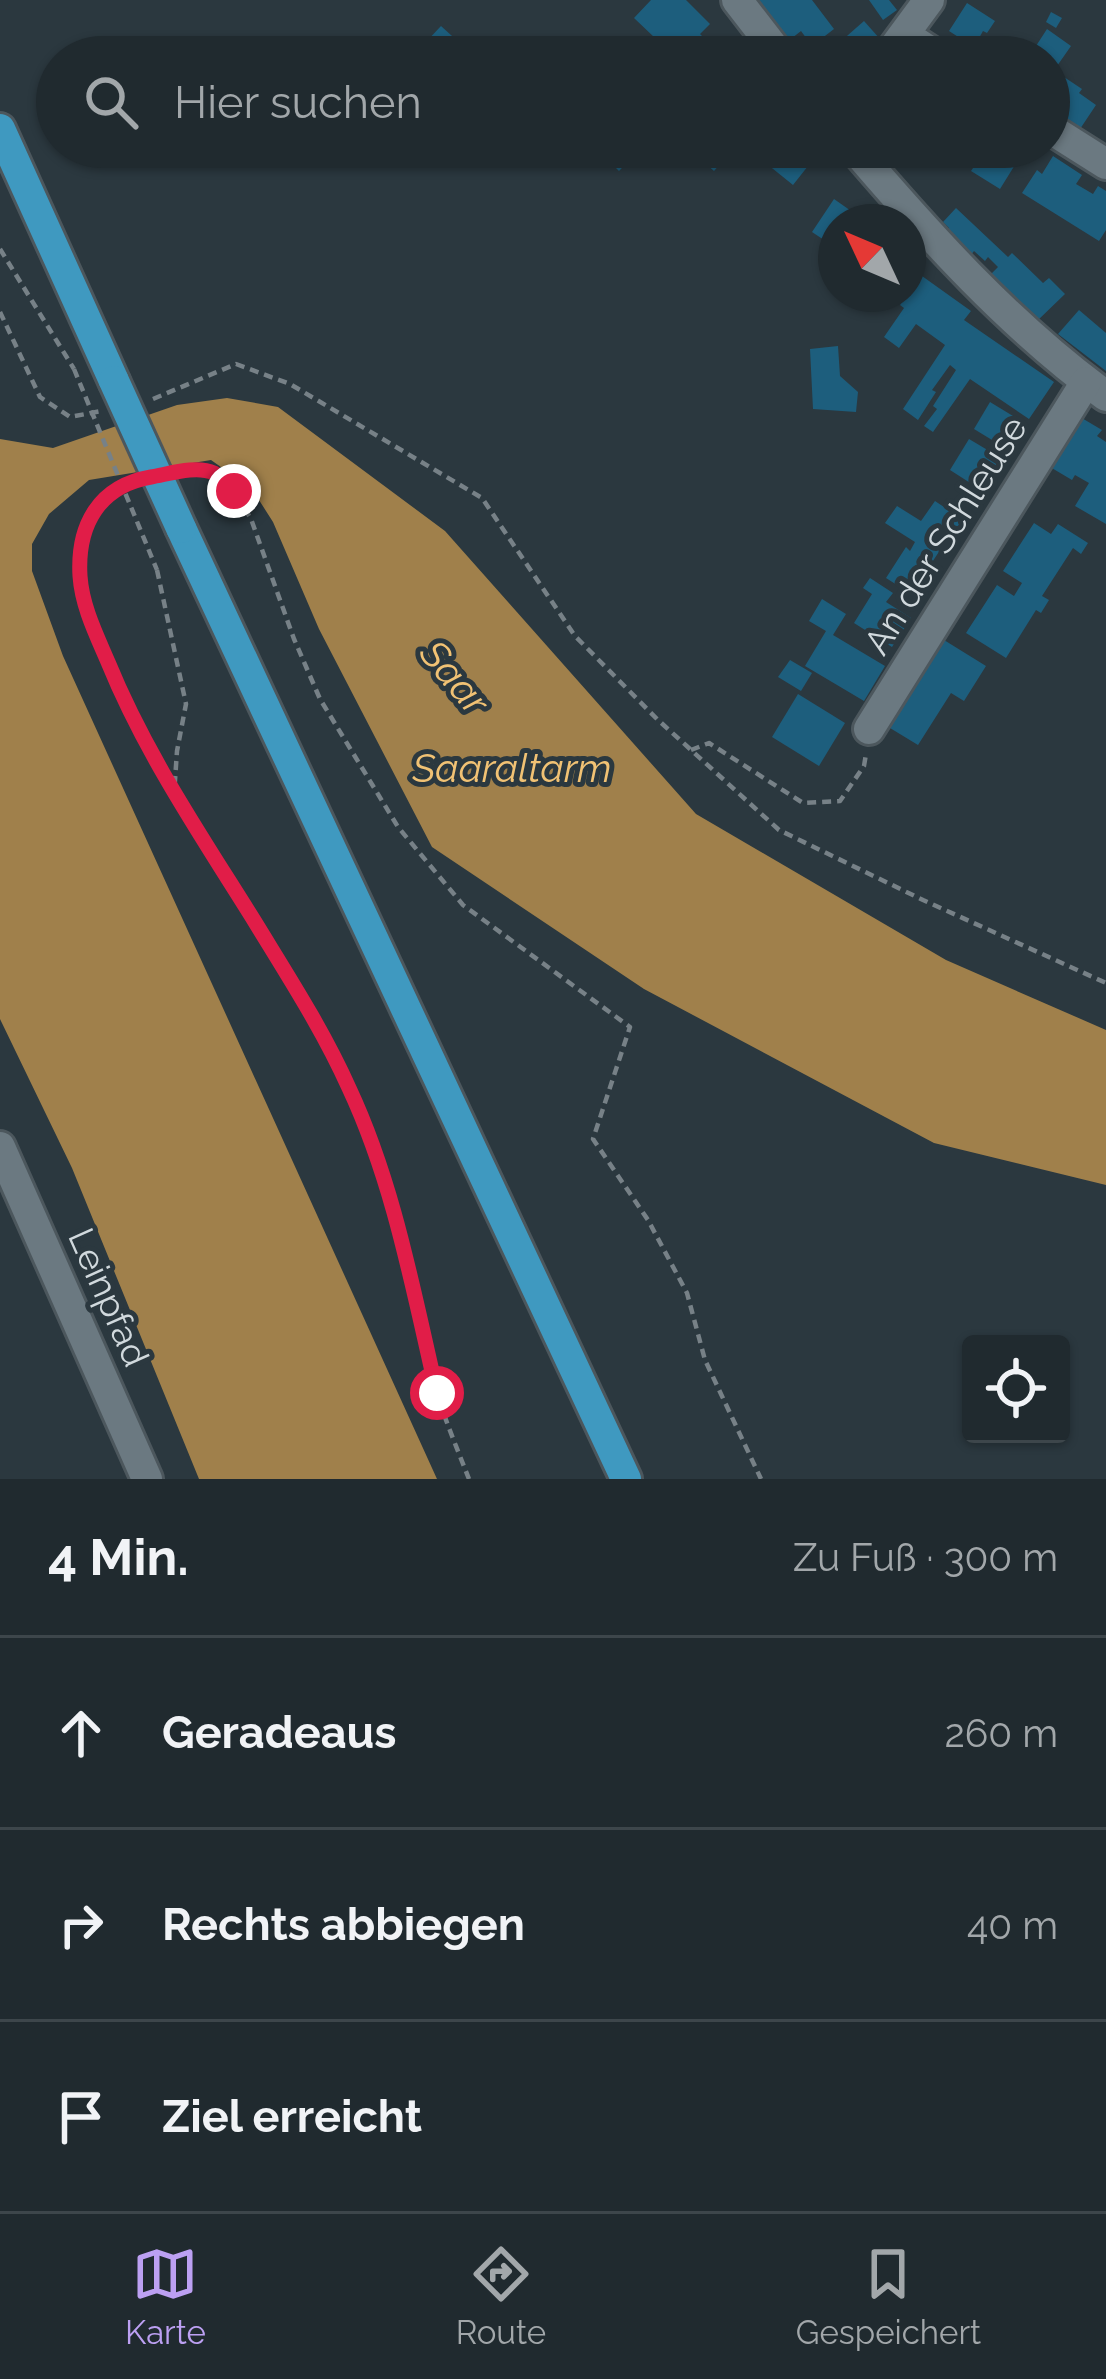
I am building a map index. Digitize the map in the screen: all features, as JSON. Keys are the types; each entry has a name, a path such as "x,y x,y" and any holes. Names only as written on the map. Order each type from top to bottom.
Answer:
{"main road":[{"path":"0,129 181,528 626,1479"}],"street":[{"path":"737,0 765,36"},
{"path":"903,36 928,0"},
{"path":"1070,141 1106,164"},
{"path":"871,168 968,276 1096,389"},
{"name":"An der Schleuse","path":"869,729 1096,389"},
{"name":"Leinpfad","path":"0,1147 148,1479"}],"path":[{"path":"0,249 74,369 158,570 186,704 174,795"},
{"path":"0,312 40,397 70,417 122,397 158,398 236,364 290,384 482,498 575,636 779,830 1106,982"},
{"path":"169,474 213,473 234,491 251,518 320,699 411,843 463,905 630,1027 593,1139 648,1220 686,1294 705,1360 761,1479"},
{"path":"129,481 94,510 82,544 80,578 89,616 117,685 174,795 298,994 349,1086 375,1149 437,1393 470,1479"},
{"path":"691,750 709,743 803,803 840,801 864,766 869,729"}],"water":[{"path":"227,398 278,407 445,531 696,814 946,960 1106,1030 1106,1185 934,1143 644,989 432,847 319,629 273,522 252,489 211,460 89,480 49,514 32,544 32,571 63,656 437,1479 199,1479 72,1168 0,1019 0,439 53,448 177,405"}],"building":[{"path":"651,0 686,0 710,24 702,36 653,36 634,18"},
{"path":"812,0 834,29 825,36 805,36 801,31 782,36 756,2"},
{"path":"869,0 889,0 897,10 883,20"},
{"path":"967,3 995,21 980,36 957,36 949,31"},
{"path":"1051,12 1062,18 1056,28 1046,22"},
{"path":"864,21 877,36 847,36"},
{"path":"441,26 452,36 432,36"},
{"path":"1070,81 1096,105 1080,129 1070,122"},
{"path":"1070,167 1082,175 1076,184 1093,194 1098,186 1106,191 1106,230 1099,241 1022,193 1037,170 1042,174 1046,168"},
{"path":"772,168 806,168 793,185"},
{"path":"973,168 1013,168 1000,189"},
{"path":"956,208 1008,257 1012,253 1043,283 1049,278 1065,294 1036,322 989,276 998,267 988,257 985,261 974,251 968,259 943,236 949,228 943,222"},
{"path":"926,279 971,311 964,320 1054,382 1029,419 970,379 933,432 924,426 956,370 950,365 918,420 903,409 945,345 916,324 899,348 884,337 901,312 926,312"},
{"path":"1079,310 1106,333 1106,371 1058,334"},
{"path":"838,346 840,376 858,392 856,412 813,409 810,349"},
{"path":"990,402 1013,416 997,443 974,429"},
{"path":"1075,414 1102,430 1097,436 1106,442 1106,524 1075,506 1089,483 1075,475 1072,480 1045,464"},
{"path":"969,439 1006,461 986,493 950,470"},
{"path":"935,501 968,523 950,552 942,547 931,564 939,569 919,599 886,578 906,547 910,551 915,542 885,523 897,506 921,521"},
{"path":"1034,523 1051,534 1058,524 1088,543 1081,554 1073,548 1042,596 1049,600 1041,613 1036,610 1006,658 966,633 997,585 1014,596 1022,583 1003,571"},
{"path":"870,578 893,593 886,602 911,618 892,647 854,623 872,594 863,588"},
{"path":"822,599 846,614 833,635 885,666 864,701 805,666 826,631 809,621"},
{"path":"944,640 986,666 964,701 951,693 918,745 890,728"},
{"path":"790,660 812,673 801,691 778,677"},
{"path":"798,694 845,723 819,766 772,737"}],"route":[{"path":"234,491 213,473 189,470 129,481 94,510 82,544 80,578 89,616 146,743 310,1013 349,1086 395,1214 437,1393"}],"water label":[{"name":"Saar","path":"455,677"},
{"name":"Saaraltarm","path":"512,768"}]}
